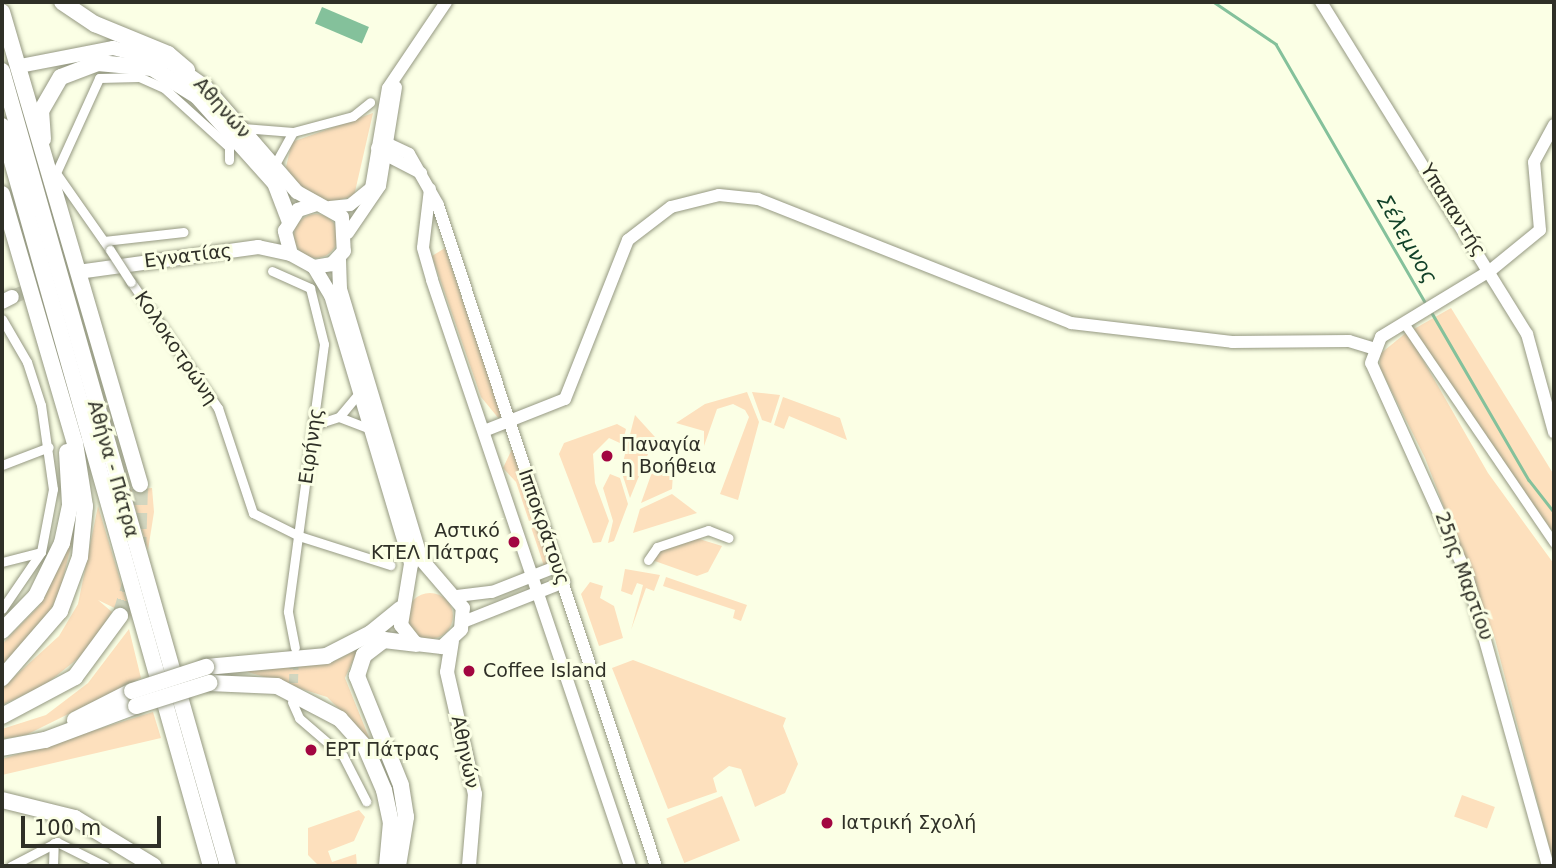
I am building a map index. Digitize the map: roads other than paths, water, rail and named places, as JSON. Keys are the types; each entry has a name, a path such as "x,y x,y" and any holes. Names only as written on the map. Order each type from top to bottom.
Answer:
{"highway":[{"path":"62,2 95,24 168,54 187,70"},
{"path":"2,12 47,183 140,484"},
{"path":"47,183 41,111 52,86 84,65 139,64 181,81 197,96 275,183 289,220"},
{"name":"Αθήνα - Πάτρα","path":"2,71 228,866"},
{"name":"Αθήνα - Πάτρα","path":"2,126 211,866"},
{"path":"2,194 82,475 80,557 45,635 2,678"},
{"path":"2,631 36,596 62,543 71,472 62,408"},
{"path":"5,747 134,699 208,675 326,656 371,634 401,609"},
{"path":"2,716 75,677 120,616"},
{"path":"398,866 405,817 401,785 357,676 364,655 384,640 422,646"},
{"path":"208,675 277,685 340,719 366,748 384,790 391,822 387,866"},
{"path":"2,800 75,818 154,866"}],"main road":[{"name":"Αθηνών","path":"25,65 113,48 187,70 274,166 323,205 348,233"},
{"path":"323,205 289,220 291,254 313,267 331,296 361,390 411,564 409,594 401,609"},
{"path":"348,233 339,258 340,289 421,559 440,586 457,597 463,622"},
{"name":"Εγνατίας","path":"85,271 258,247 291,254"},
{"path":"313,267 339,258"},
{"path":"409,594 440,586"},
{"name":"Αθηνών","path":"401,609 401,625 449,680"},
{"name":"Αθηνών","path":"463,622 452,641 449,680 474,785 470,866"},
{"path":"422,646 452,641"}],"street":[{"path":"380,186 384,149 383,104 402,67 446,2"},
{"name":"Υπαπαντής","path":"1321,2 1491,270 1527,334 1554,432"},
{"name":"Κολοκοτρώνη","path":"229,160 229,147 164,88 139,77 99,78 56,173 218,408 248,506 299,536 390,565"},
{"path":"233,121 257,133 293,132 353,116 370,102"},
{"path":"484,430 565,399 628,240 671,207 719,195 758,199 1071,323 1219,341 1349,341 1373,348 1404,323 1491,270 1541,230 1534,162 1554,125"},
{"path":"274,166 283,140 293,132"},
{"path":"384,149 412,167 427,183"},
{"path":"323,205 362,199 371,188 384,149"},
{"name":"Ιπποκράτους","path":"384,149 410,154 427,183 564,582 656,866"},
{"path":"348,233 380,186 412,167"},
{"name":"Ιπποκράτους","path":"427,183 423,248 630,866"},
{"path":"107,245 183,232"},
{"name":"Ειρήνης","path":"272,271 306,283 320,317 324,351 288,612 295,647"},
{"path":"2,319 27,362 49,447 54,489 41,552 2,609"},
{"path":"1404,323 1554,543"},
{"name":"25ης Μαρτίου","path":"1373,348 1376,375 1445,520 1483,623 1548,866"},
{"path":"314,425 339,417 361,390"},
{"path":"339,417 373,432"},
{"path":"2,465 49,447"},
{"path":"649,560 657,547 708,530 729,538"},
{"path":"2,562 41,552"},
{"path":"457,597 492,592 558,566"},
{"path":"463,622 564,582"},
{"path":"292,702 299,718 343,756 366,801"},
{"path":"11,866 54,843"},
{"path":"53,866 54,843"},
{"path":"54,843 105,866"}],"waterway":[{"name":"Σέλεμνος","path":"1214,2 1276,44 1426,304"},
{"name":"Σέλεμνος","path":"1432,313 1529,480 1554,512"}],"tunnel":[{"path":"12,297 56,280"},
{"path":"138,553 140,484"},
{"path":"120,616 133,575"},
{"path":"293,696 294,658"}],"place":[{"name":"Παναγία η Βοήθεια","path":"607,456"},
{"name":"Αστικό ΚΤΕΛ Πάτρας","path":"514,542"},
{"name":"Coffee Island","path":"469,671"},
{"name":"ΕΡΤ Πάτρας","path":"311,750"},
{"name":"Ιατρική Σχολή","path":"827,823"}]}
